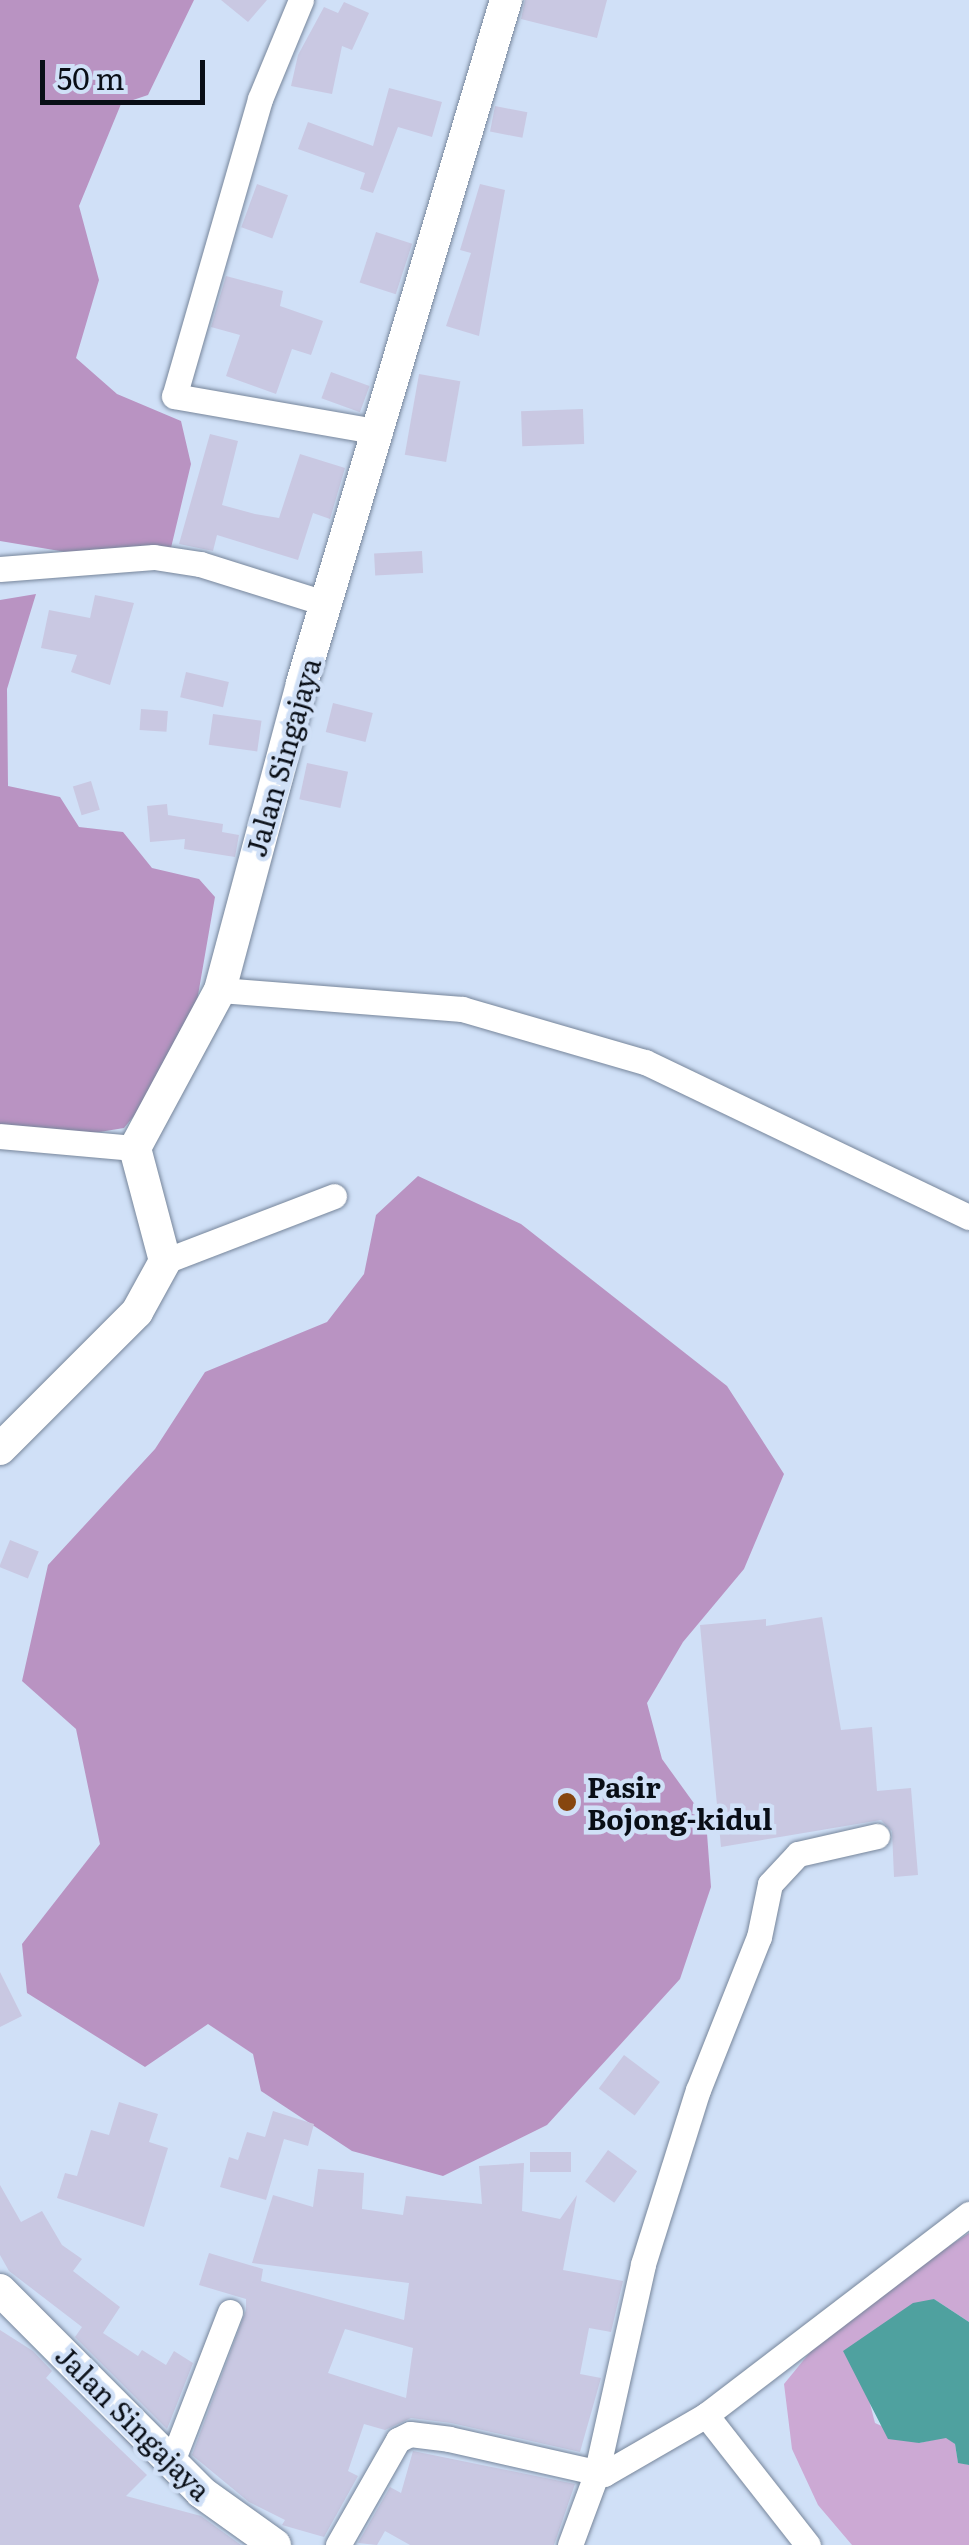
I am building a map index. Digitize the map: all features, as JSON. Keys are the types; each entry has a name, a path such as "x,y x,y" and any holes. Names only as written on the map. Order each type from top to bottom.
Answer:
{"street":[{"path":"301,0 260,99 174,396 380,432"},
{"name":"Jalan Singajaya","path":"135,1148 220,990 328,604 506,0"},
{"path":"0,569 154,557 200,564 328,604"},
{"path":"220,990 462,1009 645,1062 969,1217"},
{"path":"0,1136 135,1148 165,1261"},
{"path":"0,1449 137,1312 165,1261 334,1196"},
{"path":"570,2545 596,2474 643,2264 698,2090 759,1937 770,1884 798,1854 877,1836"},
{"path":"338,2545 388,2449 410,2434 596,2474 706,2415 969,2214"},
{"name":"Jalan Singajaya","path":"0,2290 171,2464 275,2545"},
{"path":"171,2464 230,2312"},
{"path":"706,2415 808,2545"}],"shaded area":[{"path":"0,0 194,0 148,95 121,104 79,206 99,280 76,358 117,394 181,421 191,464 170,552 72,553 0,541"},
{"path":"36,594 7,689 8,786 60,797 79,827 123,832 152,868 199,879 215,897 197,1001 157,1088 124,1128 93,1133 0,1125 0,600"},
{"path":"418,1176 521,1224 727,1386 784,1474 744,1569 683,1642 647,1703 662,1759 706,1820 711,1887 680,1979 547,2125 443,2176 352,2151 261,2091 253,2054 208,2024 145,2067 27,1993 22,1944 100,1844 76,1729 22,1681 48,1565 155,1449 205,1372 327,1322 364,1274 376,1215"},
{"path":"969,2233 969,2322 934,2299 844,2351 867,2392 875,2423 919,2443 946,2437 955,2444 958,2462 969,2465 969,2545 852,2545 818,2505 792,2449 784,2384 820,2340 871,2297"},
{"path":"934,2299 969,2322 969,2465 958,2463 955,2444 946,2438 919,2443 888,2439 843,2351 913,2303"}],"building":[{"path":"221,0 267,0 248,22"},
{"path":"525,0 607,0 597,38 521,19"},
{"path":"344,2 369,13 352,50 342,46 332,94 291,86 298,55 324,7 338,13"},
{"path":"389,88 442,102 432,137 398,127 373,193 360,189 365,173 298,149 308,122 373,146"},
{"path":"495,106 527,112 522,138 490,132"},
{"path":"257,184 288,195 272,239 241,227"},
{"path":"480,184 505,190 479,336 446,326 471,253 460,250"},
{"path":"376,232 412,244 396,294 360,282"},
{"path":"226,276 283,291 280,306 323,321 311,355 292,349 276,394 226,376 240,335 211,327"},
{"path":"331,372 370,386 360,412 321,398"},
{"path":"419,374 460,381 446,462 405,455"},
{"path":"583,409 584,444 522,446 521,411"},
{"path":"210,434 238,441 222,505 255,514 279,518 300,454 345,468 330,519 313,513 298,560 217,535 213,551 179,544"},
{"path":"422,551 423,573 375,575 374,554"},
{"path":"95,595 134,603 110,685 71,672 77,655 41,648 49,610 90,618"},
{"path":"186,672 229,682 223,707 180,697"},
{"path":"333,703 373,713 366,742 326,732"},
{"path":"141,709 168,711 166,732 140,730"},
{"path":"213,714 262,721 257,752 209,745"},
{"path":"307,763 348,772 340,808 299,799"},
{"path":"91,781 100,810 82,815 73,787"},
{"path":"167,804 168,815 223,824 222,832 239,835 235,857 184,849 185,839 150,842 147,806"},
{"path":"10,1540 39,1552 28,1579 0,1567"},
{"path":"822,1617 841,1730 872,1727 877,1791 911,1788 918,1875 894,1877 892,1831 881,1820 721,1847 700,1625 766,1619 766,1626"},
{"path":"0,1972 22,2016 0,2027"},
{"path":"624,2055 660,2082 635,2116 599,2089"},
{"path":"119,2102 158,2114 149,2142 168,2148 144,2227 57,2198 65,2173 77,2176 91,2130 109,2135"},
{"path":"273,2111 314,2124 308,2146 284,2139 266,2200 220,2187 229,2157 238,2160 247,2132 265,2137"},
{"path":"608,2150 637,2171 614,2203 585,2182"},
{"path":"530,2152 571,2152 571,2172 530,2172"},
{"path":"524,2163 522,2211 560,2219 577,2195 563,2270 623,2281 611,2332 589,2328 580,2374 601,2378 580,2452 451,2423 411,2418 385,2430 364,2424 348,2471 358,2476 324,2537 282,2525 285,2520 249,2502 192,2455 246,2310 246,2299 199,2285 209,2253 263,2269 261,2281 404,2320 409,2283 252,2263 273,2195 313,2207 318,2169 364,2173 362,2209 403,2215 406,2196 482,2204 479,2166","holes":["345,2329 413,2348 406,2398 328,2373"]},
{"path":"0,2185 21,2222 42,2211 62,2245 82,2259 73,2271 120,2307 103,2333 138,2356 142,2350 166,2365 174,2351 193,2363 167,2429 75,2337 82,2327 9,2271 0,2255"},
{"path":"0,2330 33,2351 52,2371 46,2378 147,2475 126,2496 201,2516 241,2545 0,2545"},
{"path":"413,2451 575,2484 554,2545 410,2545 385,2531 377,2545 358,2543 390,2487 401,2493"}],"place":[{"name":"Pasir Bojong-kidul","path":"567,1802"}]}
